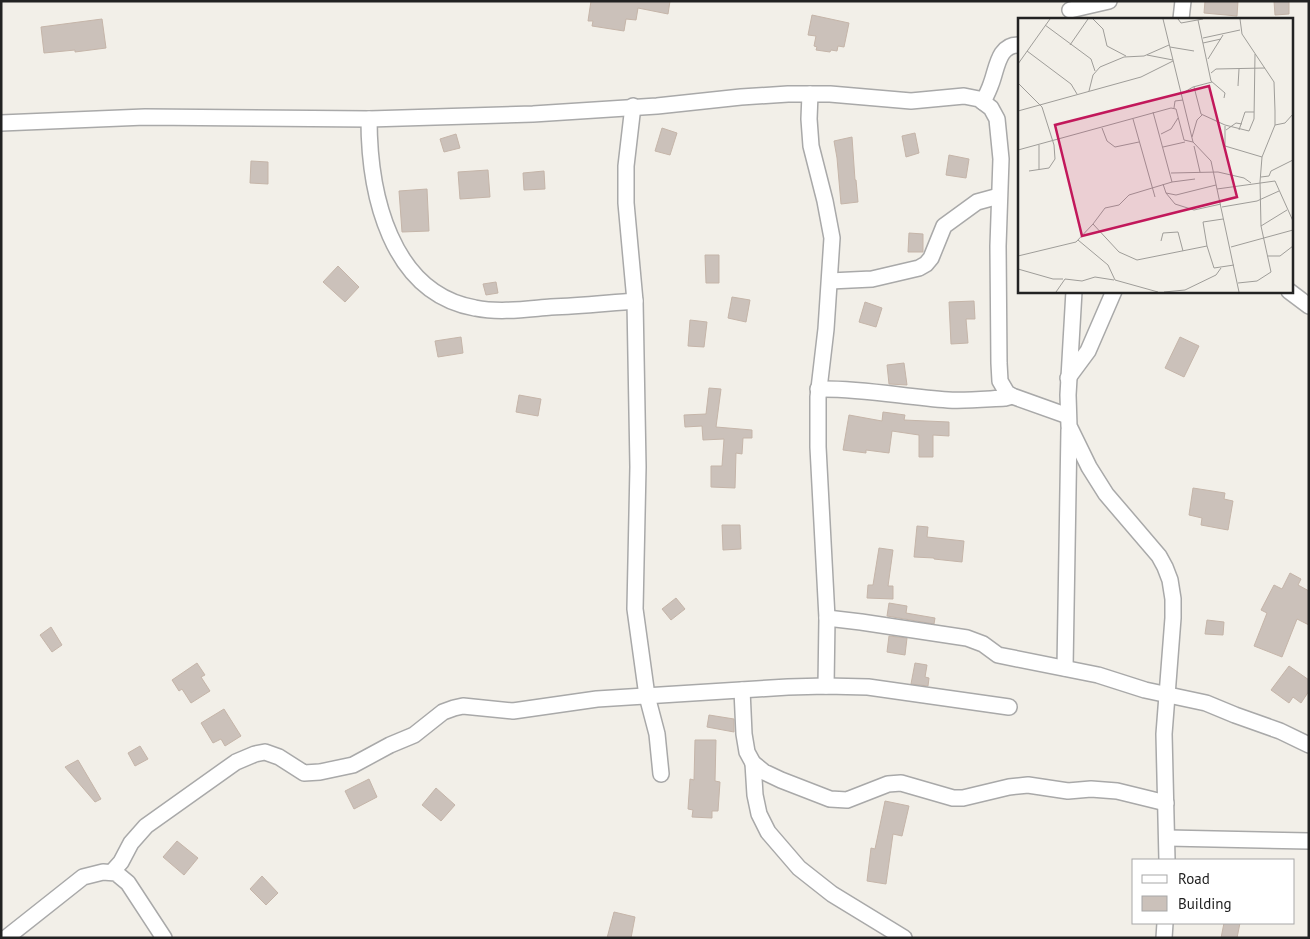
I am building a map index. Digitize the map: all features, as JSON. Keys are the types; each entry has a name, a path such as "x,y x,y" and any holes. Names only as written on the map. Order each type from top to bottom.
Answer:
{"street":[{"path":"1070,10 1109,1"},
{"path":"1181,18 1183,1"},
{"path":"983,102 988,93 999,58 1008,47 1018,45"},
{"path":"810,94 811,146 826,201 832,238 830,281 818,389 818,447 827,618 826,686"},
{"path":"1,123 145,117 369,119 533,114 633,106 657,106 741,97 810,94 911,100 964,96 979,99 991,108 997,119 1001,159 998,335 1000,381 1007,393 1012,396 1069,421 1089,468 1106,494 1159,556 1170,580 1174,618 1164,734 1167,859"},
{"path":"633,106 626,166 626,203 635,302 638,467 634,609 647,696 656,729 661,774"},
{"path":"369,119 372,167 388,233 408,268 437,295 475,308 502,310 635,302"},
{"path":"830,281 872,279 919,268 931,258 944,226 977,202 999,196"},
{"path":"1065,668 1068,378 1074,292"},
{"path":"1068,378 1088,351 1114,292"},
{"path":"1290,292 1309,306"},
{"path":"818,389 842,388 950,400 1005,398 1012,396"},
{"path":"827,618 967,638 983,644 998,655 1098,675 1131,686 1206,703 1280,731 1309,745"},
{"path":"112,872 121,862 135,837 153,820 190,796 236,762 265,752 273,754 304,773 320,772 353,765 390,745 414,735 443,712 463,706 513,711 570,701 788,686 826,686 868,687 1010,707"},
{"path":"742,690 744,739 747,752 753,763 764,772 814,794 839,800 854,797 888,784 900,783 953,798 963,798 1009,787 1028,785 1068,790 1117,791 1166,802"},
{"path":"753,763 758,814 768,832 799,868 832,894 904,938"},
{"path":"1168,838 1309,841"},
{"path":"6,938 83,878 95,873 112,872 120,875 128,883 164,938"},
{"path":"1164,938 1165,924"}],"building":[{"path":"591,1 670,1 668,14 638,8 636,20 626,19 624,31 592,26 593,21 588,21"},
{"path":"1205,1 1238,1 1237,16 1204,13"},
{"path":"1274,1 1289,1 1289,14 1275,15"},
{"path":"812,15 849,23 844,47 838,46 837,51 831,50 830,52 816,50 817,47 814,46 816,36 808,35"},
{"path":"102,19 106,48 44,53 41,27"},
{"path":"662,128 677,133 670,155 655,151"},
{"path":"915,133 919,153 906,157 902,136"},
{"path":"456,134 460,148 444,152 440,139"},
{"path":"852,137 858,202 841,204 834,141"},
{"path":"949,155 969,159 966,178 946,175"},
{"path":"251,161 268,162 268,184 250,183"},
{"path":"488,170 490,197 460,199 458,172"},
{"path":"544,171 545,189 524,190 523,173"},
{"path":"427,189 429,231 402,232 399,191"},
{"path":"909,233 923,234 923,252 908,252"},
{"path":"705,255 719,255 719,283 706,283"},
{"path":"338,266 359,287 345,302 323,282"},
{"path":"496,282 498,293 486,295 483,284"},
{"path":"732,297 750,300 746,322 728,318"},
{"path":"974,301 975,319 966,319 968,343 951,344 949,302"},
{"path":"865,302 882,308 876,327 859,322"},
{"path":"690,320 707,322 704,347 688,346"},
{"path":"461,337 463,353 438,357 435,341"},
{"path":"1180,337 1199,346 1184,377 1165,368"},
{"path":"904,363 907,385 889,384 887,365"},
{"path":"709,388 721,389 716,427 752,430 752,438 743,438 742,454 736,453 735,488 711,487 711,466 722,466 724,439 703,440 702,426 685,427 684,415 706,414"},
{"path":"519,395 541,399 538,416 516,412"},
{"path":"883,412 905,415 904,420 949,422 949,436 933,435 933,457 919,457 919,435 892,431 889,453 843,450 849,415 882,421"},
{"path":"1193,488 1225,493 1224,499 1233,501 1228,530 1201,525 1202,518 1189,515"},
{"path":"722,525 740,525 741,549 723,550"},
{"path":"917,526 928,527 927,537 964,541 962,562 914,557"},
{"path":"879,548 893,550 888,586 893,586 893,599 867,598 868,585 873,585"},
{"path":"1290,573 1301,579 1298,585 1309,591 1309,625 1297,619 1282,657 1254,646 1267,613 1261,610 1274,585 1282,589"},
{"path":"676,598 685,609 671,620 662,609"},
{"path":"889,603 907,606 906,613 935,618 934,624 887,616"},
{"path":"1207,620 1224,622 1223,635 1205,634"},
{"path":"51,627 62,645 52,652 40,635"},
{"path":"889,636 907,638 905,655 887,652"},
{"path":"197,663 205,675 201,677 210,691 191,703 182,689 179,691 172,680"},
{"path":"915,663 927,665 925,677 929,678 928,686 911,684"},
{"path":"1289,666 1309,680 1309,691 1301,703 1293,697 1289,703 1271,690"},
{"path":"224,709 241,736 225,746 221,739 213,743 201,723"},
{"path":"709,715 734,719 734,732 707,727"},
{"path":"695,740 716,740 715,781 720,782 718,811 712,811 712,818 692,817 693,810 688,809 690,779 694,780"},
{"path":"140,746 148,759 135,766 128,753"},
{"path":"78,760 101,799 95,802 65,767"},
{"path":"369,779 377,797 354,809 345,791"},
{"path":"436,788 455,805 441,821 422,805"},
{"path":"885,801 909,806 902,836 893,834 886,884 867,881 871,848 875,849"},
{"path":"177,841 198,858 184,875 163,857"},
{"path":"262,876 278,893 266,905 250,889"},
{"path":"614,912 635,917 631,938 607,938"},
{"path":"1224,924 1240,924 1237,938 1221,938"}]}
